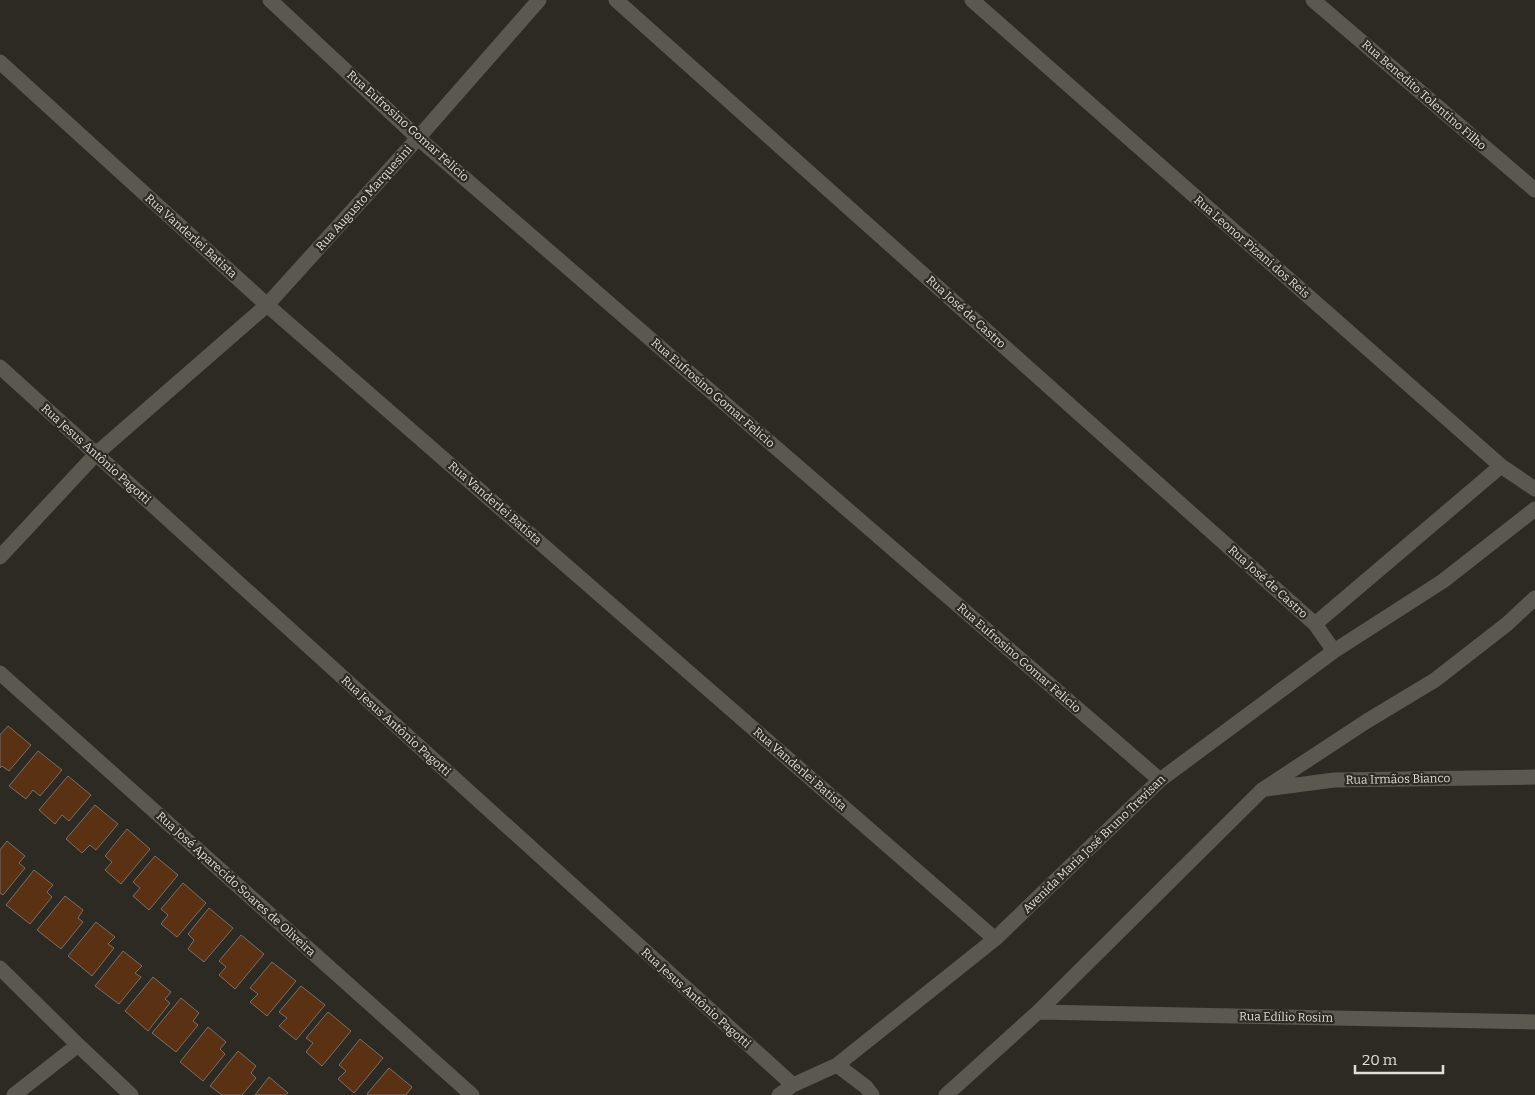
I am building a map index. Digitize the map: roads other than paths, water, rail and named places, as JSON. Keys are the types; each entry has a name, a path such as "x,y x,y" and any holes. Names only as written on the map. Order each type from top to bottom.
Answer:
{"street":[{"name":"Rua Eufrosino Gomar Felicio","path":"270,0 418,138 1160,780"},
{"name":"Rua Augusto Marquesini","path":"0,557 96,454 267,305 418,138 539,0"},
{"name":"Rua José de Castro","path":"616,0 1315,624 1334,651"},
{"name":"Rua Leonor Pizani dos Reis","path":"972,0 1500,466 1535,489"},
{"name":"Rua Benedito Tolentino Filho","path":"1313,0 1535,190"},
{"name":"Rua Vanderlei Batista","path":"0,62 267,305 995,939"},
{"name":"Rua Jesus Antônio Pagotti","path":"0,367 793,1085"},
{"path":"1315,624 1500,466"},
{"name":"Avenida Maria José Bruno Trevisan","path":"779,1095 793,1085 837,1065 995,939 1160,780 1334,651 1443,581 1535,509"},
{"path":"946,1095 1038,1012 1262,790 1435,680 1507,624 1535,598"},
{"name":"Rua José Aparecido Soares de Oliveira","path":"0,673 472,1095"},
{"name":"Rua Irmãos Bianco","path":"1262,790 1334,780 1535,777"},
{"path":"0,968 131,1095"},
{"name":"Rua Edílio Rosim","path":"1038,1012 1535,1022"},
{"path":"14,1095 78,1045"},
{"path":"837,1065 866,1087 872,1095"}]}
